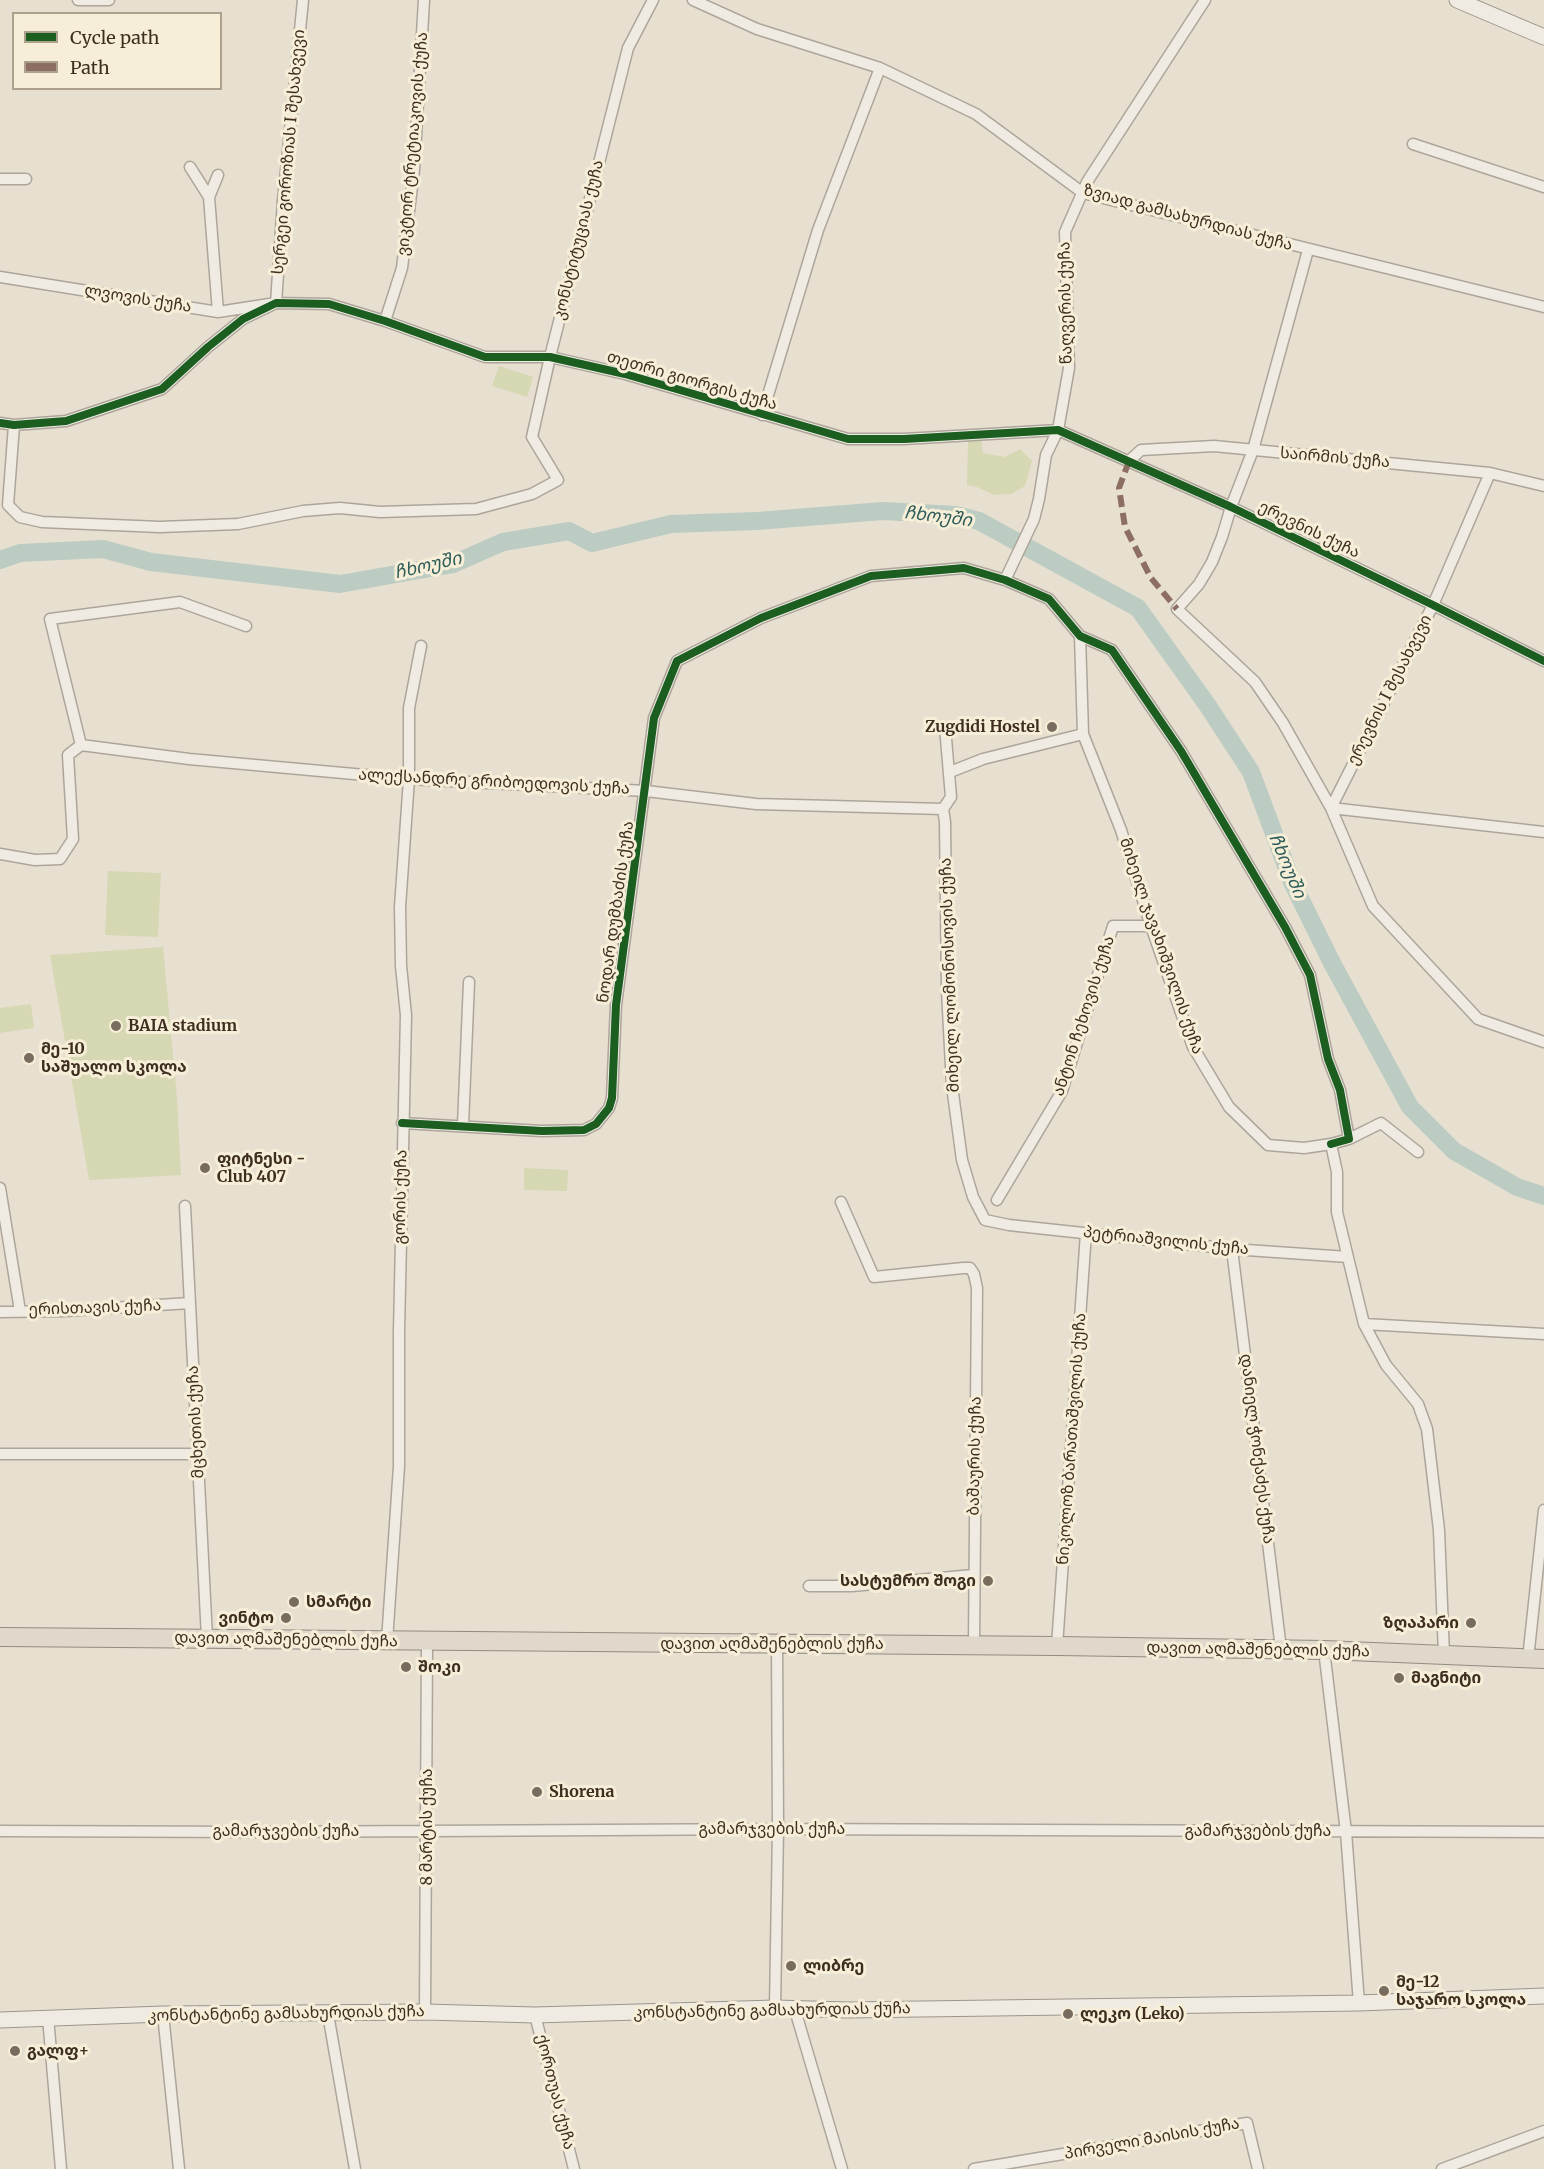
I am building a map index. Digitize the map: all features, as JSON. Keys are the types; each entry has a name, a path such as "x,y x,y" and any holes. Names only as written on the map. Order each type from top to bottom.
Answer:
{"highway":[{"name":"დავით აღმაშენებლის ქუჩა","path":"0,1638 1281,1649 1536,1659"}],"main road":[{"path":"1457,0 1544,37"},
{"name":"კონსტანტინე გამსახურდიას ქუჩა","path":"0,2020 163,2014 425,2012 536,2014 775,2008 795,2010 1359,2004 1544,1996"}],"street":[{"path":"78,0 109,0"},
{"name":"სერგეი გოროზიას I შესახვევი","path":"276,303 283,201 303,0"},
{"name":"ვიკტორ ტრეტიაკოვის ქუჩა","path":"385,321 402,268 414,170 424,0"},
{"name":"კონსტიტუციას ქუჩა","path":"14,425 8,505 20,517 42,522 171,526 238,524 303,511 340,508 380,512 476,510 532,494 558,480 532,436 628,48 653,0"},
{"name":"ზვიად გამსახურდიას ქუჩა","path":"693,0 757,29 880,68 976,114 1083,193 1544,307"},
{"name":"წაღვერის ქუჩა","path":"1005,580 1034,519 1046,455 1058,430 1069,368 1065,232 1087,182 1205,0"},
{"path":"762,415 818,230 880,68"},
{"path":"1413,144 1544,187"},
{"path":"190,167 209,198"},
{"path":"218,175 209,198 218,312"},
{"path":"0,179 26,179"},
{"path":"1308,250 1253,450 1212,562 1199,584 1178,609 1255,682 1283,723 1331,808 1373,906 1478,1019 1544,1042"},
{"name":"ლვოვის ქუჩა","path":"0,277 218,312 276,303"},
{"name":"თეთრი გიორგის ქუჩა","path":"0,423 14,425 66,421 162,389 243,319 276,303 328,304 385,321 485,357 550,357 625,374 848,440 1058,430"},
{"name":"ერევნის ქუჩა","path":"1058,430 1231,507 1433,605 1544,662"},
{"name":"საირმის ქუჩა","path":"1129,461 1141,450 1214,446 1490,473 1544,486"},
{"name":"ერევნის I შესახვევი","path":"1331,808 1433,605 1490,473"},
{"name":"ნოდარ დუმბაძის ქუჩა","path":"402,1123 542,1131 584,1130 596,1124 609,1108 612,1098 616,1005 654,718 677,661 761,618 871,576 964,568 1005,580 1049,599 1080,636"},
{"path":"0,854 35,860 60,859 73,839 68,755 81,745 50,619 180,602 246,626"},
{"path":"1080,636 1112,650 1182,751 1285,927 1310,975 1328,1059 1340,1090 1349,1139"},
{"name":"მიხეილ ჯავახიშვილის ქუჩა","path":"1080,636 1083,734 1121,830 1193,1047 1229,1107 1268,1145 1304,1148 1331,1144 1349,1139 1381,1123 1418,1152"},
{"name":"გორის ქუჩა","path":"387,1641 399,1466 402,1123 406,1016 401,966 400,907 410,779 409,708 421,646"},
{"name":"მიხეილ ლომონოსოვის ქუჩა","path":"945,727 951,797 943,809 947,990 952,1086 962,1160 973,1197 985,1220"},
{"path":"950,772 983,759 1083,734"},
{"name":"ალექსანდრე გრიბოედოვის ქუჩა","path":"81,745 189,759 410,779 646,791 756,804 943,809"},
{"path":"1331,808 1544,832"},
{"name":"ანტონ ჩეხოვის ქუჩა","path":"998,1200 1062,1091 1113,926 1151,926"},
{"path":"463,1125 469,982"},
{"path":"1331,1144 1337,1172 1337,1212 1364,1324 1386,1365 1418,1404 1427,1429 1439,1530 1444,1655"},
{"path":"0,1188 20,1311"},
{"name":"ბაშაურის ქუჩა","path":"841,1202 874,1277 970,1268 974,1274 977,1288 974,1645"},
{"name":"მცხეთის ქუჩა","path":"185,1206 207,1638"},
{"name":"პეტრიაშვილის ქუჩა","path":"985,1220 1232,1249 1348,1257"},
{"name":"ნიკოლოზ ბარათაშვილის ქუჩა","path":"1057,1646 1086,1233"},
{"name":"დანიელ ჭონქაძეს ქუჩა","path":"1232,1249 1281,1649"},
{"name":"ერისთავის ქუჩა","path":"0,1312 64,1311 190,1303"},
{"path":"1364,1324 1544,1334"},
{"path":"0,1454 198,1454"},
{"path":"1536,1659 1544,1510"},
{"path":"809,1586 852,1586 973,1575"},
{"name":"8 მარტის ქუჩა","path":"425,2012 428,1830 427,1641"},
{"path":"775,2008 778,1829 777,1643"},
{"path":"1324,1650 1346,1832 1359,2004"},
{"name":"გამარჯვების ქუჩა","path":"0,1831 778,1829 1544,1832"},
{"path":"795,2010 842,2169"},
{"path":"163,2014 178,2169"},
{"path":"328,2014 355,2169"},
{"name":"ქორთუას ქუჩა","path":"536,2014 574,2169"},
{"path":"48,2017 61,2169"},
{"name":"პირველი მაისის ქუჩა","path":"974,2169 1247,2123 1258,2169"},
{"path":"1442,2169 1544,2131"}],"green space":[{"path":"499,366 533,377 527,397 492,386"},
{"path":"981,440 983,453 1005,457 1020,449 1032,461 1025,486 1011,494 994,495 967,485 968,441"},
{"path":"108,871 161,873 158,937 105,935"},
{"name":"BAIA stadium","path":"163,947 177,1098 181,1175 89,1180 50,955"},
{"path":"31,1004 34,1028 0,1033 0,1008"},
{"path":"524,1168 568,1170 567,1191 524,1190"}],"waterway":[{"name":"ჩხოუში","path":"0,560 20,553 103,549 151,562 340,584 453,564 503,542 569,531 592,543 671,524 757,521 883,511 956,515 979,521 1138,608 1208,706 1251,772 1292,882 1332,963 1410,1107 1454,1151 1517,1187 1544,1196"}],"marked path":[{"path":"1129,461 1119,488 1125,527 1151,578 1177,609"}],"cycle path":[{"path":"0,423 14,425 66,421 162,389 243,319 276,303 329,304 385,321 485,357 550,357 625,374 848,439 904,439 1058,430 1231,507 1544,661"},
{"path":"402,1123 542,1131 584,1130 596,1124 609,1108 612,1098 616,1005 654,718 677,661 761,618 871,576 964,568 1005,580 1049,599 1080,636 1112,650 1181,751 1285,927 1310,975 1328,1059 1340,1090 1349,1139 1331,1144"}],"place":[{"name":"Zugdidi Hostel","path":"1052,727"},
{"name":"BAIA stadium","path":"116,1026"},
{"name":"მე-10 საშუალო სკოლა","path":"29,1058"},
{"name":"ფიტნესი - Club 407","path":"205,1168"},
{"name":"სასტუმრო შოგი","path":"988,1581"},
{"name":"სმარტი","path":"294,1602"},
{"name":"ვინტო","path":"286,1618"},
{"name":"ზღაპარი","path":"1471,1623"},
{"name":"შოკი","path":"406,1667"},
{"name":"მაგნიტი","path":"1399,1678"},
{"name":"Shorena","path":"537,1792"},
{"name":"ლიბრე","path":"791,1966"},
{"name":"მე-12 საჯარო სკოლა","path":"1384,1991"},
{"name":"ლეკო (Leko)","path":"1068,2014"},
{"name":"გალფ+","path":"15,2051"}]}
